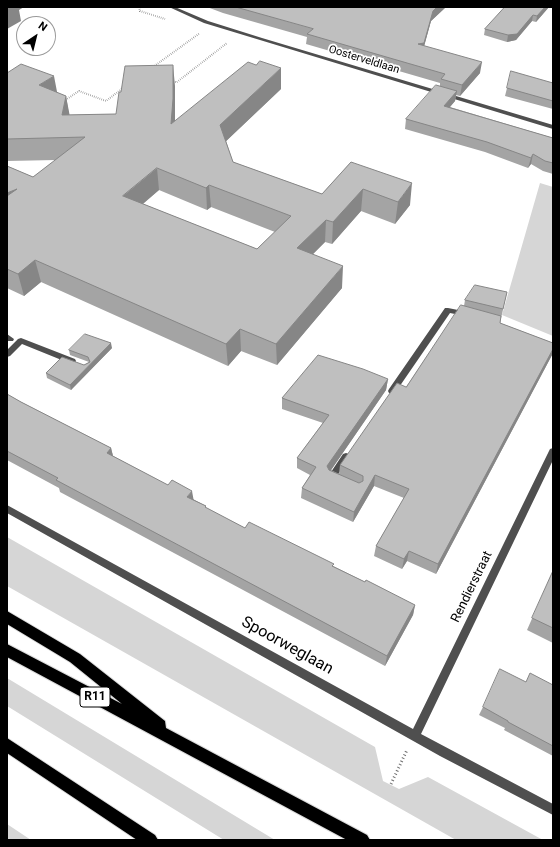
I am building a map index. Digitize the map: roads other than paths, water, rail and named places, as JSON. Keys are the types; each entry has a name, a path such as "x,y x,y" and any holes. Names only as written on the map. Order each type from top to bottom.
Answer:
{"highway":[{"path":"7,616 75,658 182,744"},
{"name":"R11","path":"7,650 362,840"},
{"path":"7,745 150,840"}],"street":[{"name":"Oosterveldlaan","path":"171,7 206,22 255,38 553,127"},
{"path":"387,397 448,310 476,317"},
{"path":"7,354 21,341 79,364"},
{"path":"344,483 332,477 353,447"},
{"name":"Rendierstraat","path":"415,735 553,451"},
{"name":"Spoorweglaan","path":"7,509 553,810"}]}
